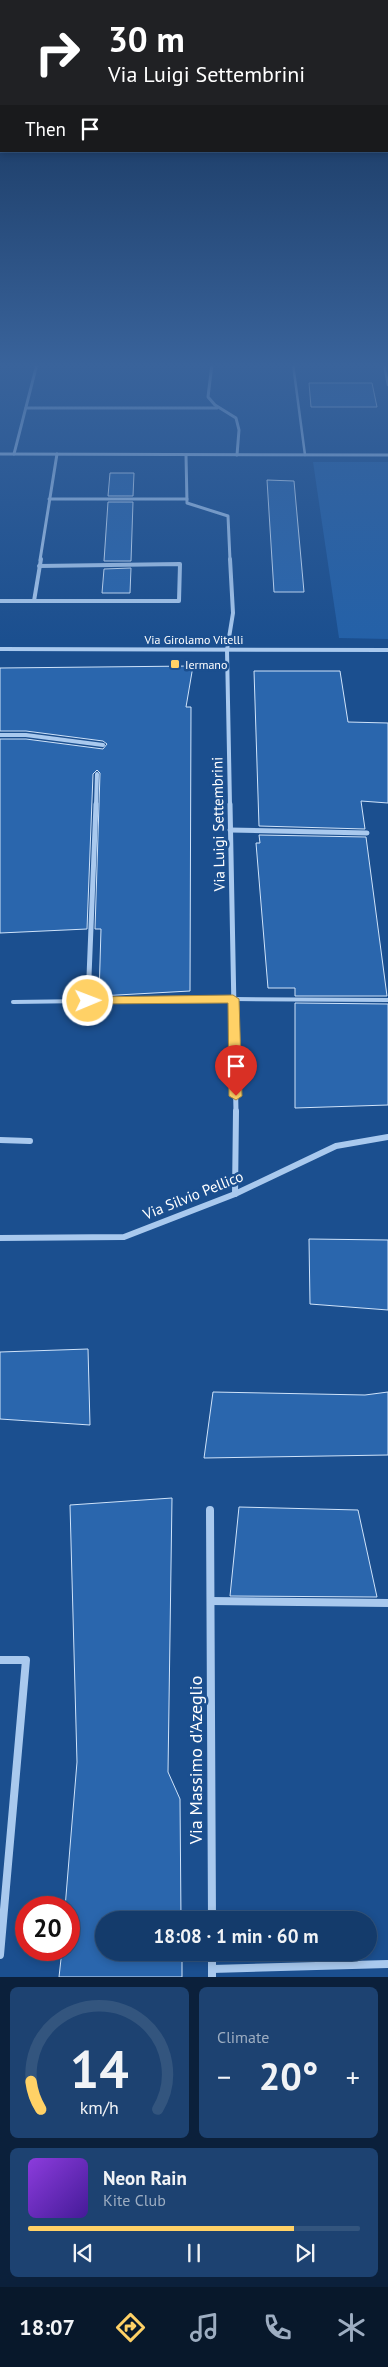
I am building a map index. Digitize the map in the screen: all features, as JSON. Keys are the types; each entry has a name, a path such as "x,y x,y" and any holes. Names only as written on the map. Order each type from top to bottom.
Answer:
{"street":[{"path":"34,601 57,456"},
{"path":"49,499 187,499 186,456"},
{"name":"Via Luigi Settembrini","path":"187,499 187,503 228,516 233,613 227,650 236,1135 235,1194"},
{"path":"0,601 179,601 180,564 39,566"},
{"name":"Via Girolamo Vitelli","path":"0,650 388,650"},
{"path":"0,735 26,735 103,745"},
{"path":"88,1001 97,774"},
{"path":"230,830 367,833"},
{"name":"Via Silvio Pellico","path":"0,1238 124,1237 235,1194 336,1146 388,1138"},
{"path":"0,1140 30,1141"},
{"name":"Via Massimo d'Azeglio","path":"210,1510 212,1911"},
{"path":"211,1600 388,1603"},
{"path":"0,1660 26,1660 0,1955"},
{"path":"212,1973 388,1964"}],"lane":[{"path":"13,1002 233,999 388,1000"}],"shaded area":[{"path":"313,462 388,462 388,639 339,638"}],"building":[{"path":"110,473 134,473 133,496 108,496"},
{"path":"267,480 294,481 304,592 274,592"},
{"path":"108,502 133,502 131,561 104,561"},
{"path":"131,568 130,593 102,593 104,569"},
{"path":"193,666 186,707 191,707 190,991 99,996 101,929 95,929 100,773 97,770 93,774 87,929 0,933 0,739 26,739 103,749 107,744 103,741 26,731 0,731 0,668"},
{"path":"254,671 340,671 348,722 388,723 388,803 361,801 365,829 259,826"},
{"path":"259,835 366,837 387,996 295,996 295,988 268,988 256,843 260,843"},
{"path":"295,1003 388,1004 388,1105 295,1108"},
{"path":"309,1239 388,1240 388,1310 310,1304"},
{"path":"88,1349 90,1425 0,1419 0,1352"},
{"path":"213,1392 365,1395 388,1392 388,1455 204,1458"},
{"path":"172,1498 168,1772 180,1799 181,1911 95,1911 95,1961 182,1961 182,1977 59,1977 61,1961 80,1961 80,1896 66,1896 77,1762 70,1505"},
{"path":"239,1507 358,1510 377,1597 230,1596"}],"place":[{"name":"Iermano","path":"175,664"}],"route":[{"path":"88,1001 233,999 236,1096"}]}
